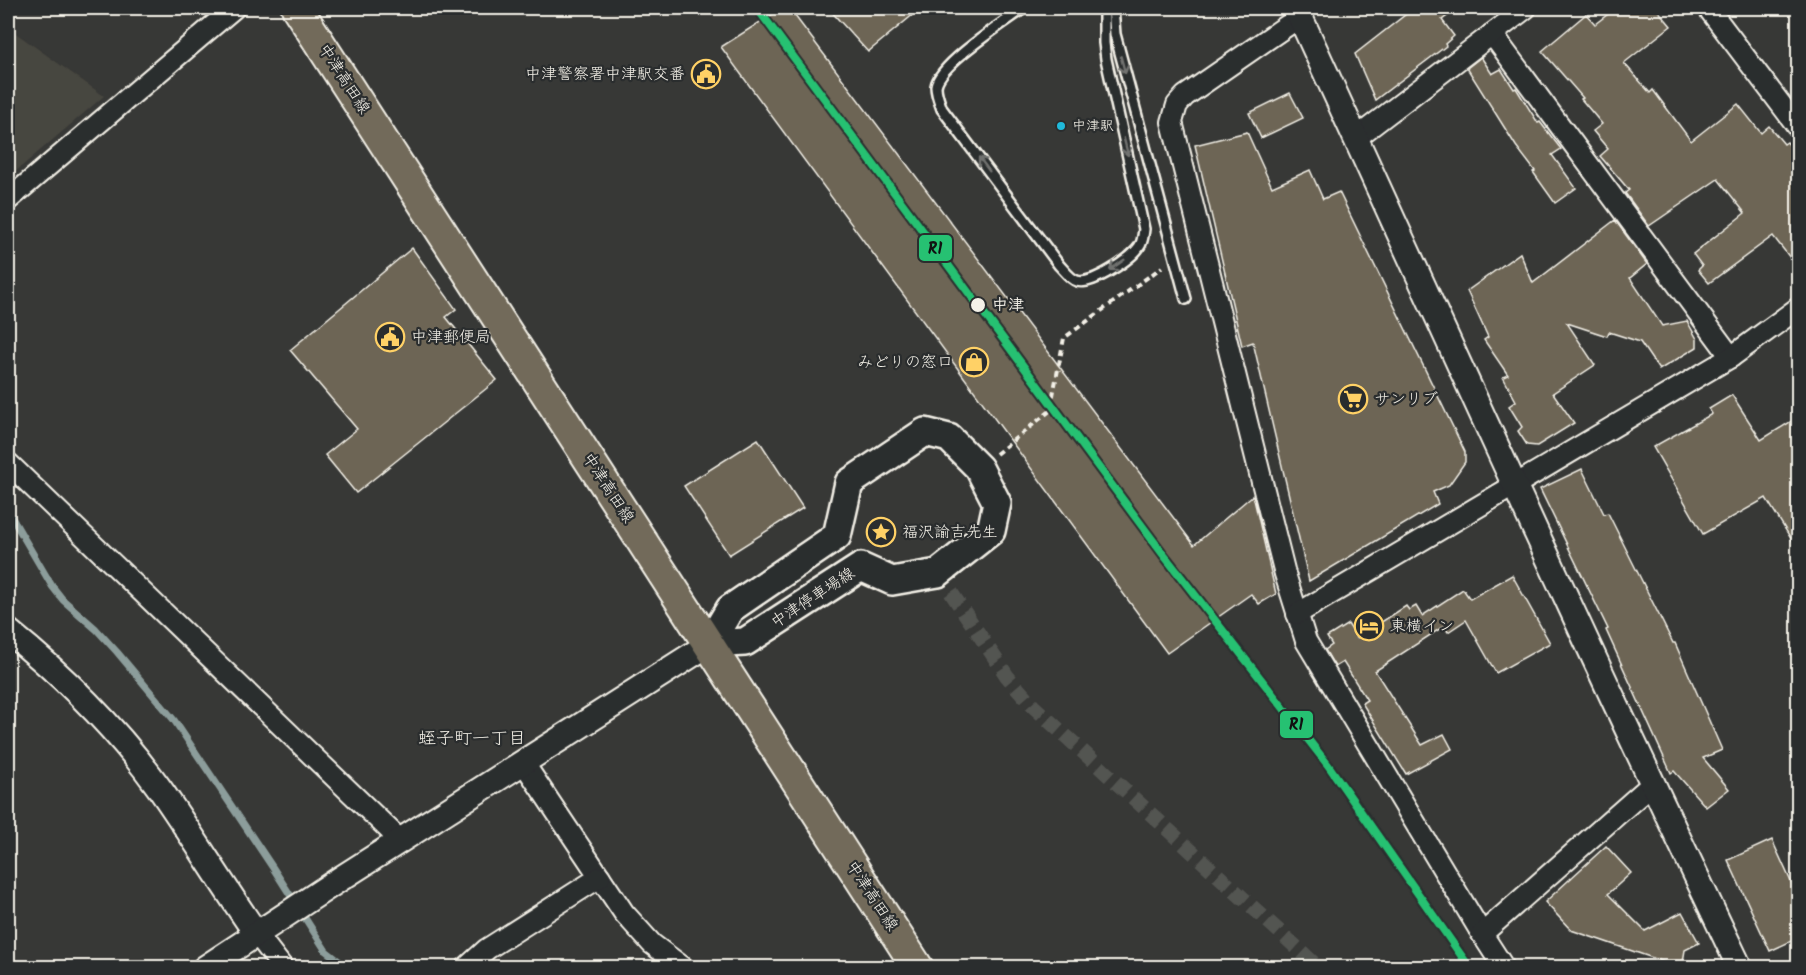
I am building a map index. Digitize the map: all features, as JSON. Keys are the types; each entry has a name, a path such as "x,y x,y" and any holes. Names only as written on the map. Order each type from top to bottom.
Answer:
{"main road":[{"name":"中津高田線","path":"297,8 917,967"},
{"name":"中津停車場線","path":"925,432 949,438 979,468 997,503 991,531 939,573 892,581 861,567 745,642 709,644 730,609 837,536 849,483 925,432"}],"street":[{"path":"8,200 234,8"},
{"path":"1356,138 1526,8"},
{"path":"1708,8 1798,127"},
{"path":"1504,968 1306,641 1297,614 1172,122 1177,105 1185,96 1298,12 1514,486 1740,968"},
{"path":"1492,34 1731,357"},
{"path":"1297,614 1731,357 1798,308"},
{"path":"8,463 400,840"},
{"path":"8,631 62,676 135,758 159,788 256,933 283,968"},
{"path":"205,968 400,840 709,644"},
{"path":"523,762 637,929 684,968"},
{"path":"1482,934 1652,784"},
{"path":"466,968 487,949 600,877"}],"lane":[{"path":"1024,8 950,64 936,84 937,95 942,109 1059,265 1074,281 1082,282 1103,274 1132,254 1139,247 1144,229 1106,60 1104,8"},
{"path":"1113,8 1115,33 1186,299"}],"path":[{"path":"979,468 1050,411 1064,338 1162,267"}],"shaded area":[{"path":"8,8 16,8 10,29 104,96 8,178"}],"building":[{"path":"782,8 789,8 1194,545 1253,495 1276,594 1259,604 1251,594 1167,653 721,47"},
{"path":"828,8 921,8 868,52"},
{"path":"1414,8 1458,8 1442,20 1454,36 1445,44 1446,46 1375,100 1355,54"},
{"path":"1616,8 1656,8 1671,26 1624,63 1650,93 1653,90 1691,141 1738,104 1761,133 1769,126 1784,144 1787,142 1798,156 1798,268 1773,236 1709,283 1698,270 1702,266 1693,254 1745,213 1718,179 1649,226 1625,193 1629,190 1600,156 1608,149 1593,131 1602,124 1581,99 1583,98 1542,51 1586,14 1595,24"},
{"path":"1481,57 1492,74 1501,69 1538,123 1540,122 1561,149 1552,155 1576,188 1555,203 1467,68"},
{"path":"1290,93 1303,118 1261,138 1249,113"},
{"name":"サンリブ","path":"1247,132 1272,187 1310,170 1323,199 1339,192 1465,452 1465,462 1449,485 1433,492 1438,504 1309,581 1253,342 1242,346 1195,145"},
{"path":"1615,220 1647,264 1630,278 1662,326 1687,321 1697,339 1697,347 1659,370 1640,342 1609,332 1607,336 1567,323 1595,365 1553,393 1574,423 1537,446 1527,445 1518,431 1522,427 1509,406 1516,401 1503,377 1508,375 1484,340 1488,337 1467,291 1520,253 1533,283"},
{"path":"412,248 456,309 446,317 497,380 356,493 325,455 357,429 290,350"},
{"path":"1732,395 1761,440 1798,417 1798,550 1766,498 1703,534 1653,447 1712,414 1709,409"},
{"path":"758,439 803,508 729,555 684,486"},
{"path":"1582,469 1604,514 1608,513 1675,643 1722,750 1703,758 1729,789 1706,807 1674,771 1671,773 1606,630 1608,629 1540,489"},
{"path":"1512,575 1550,643 1496,673 1466,620 1448,632 1444,626 1375,671 1422,745 1444,734 1452,749 1406,774 1362,703 1367,700 1343,662 1335,667 1325,650 1332,645 1327,637 1348,624 1357,638 1406,606 1409,610 1416,606 1422,616 1463,589 1470,599"},
{"path":"1772,840 1798,897 1798,938 1770,951 1728,860"},
{"path":"1606,846 1631,873 1608,894 1645,931 1682,912 1699,943 1685,950 1682,968 1571,930 1545,902"}],"waterway":[{"path":"8,511 52,586 63,600 96,629 117,652 174,720 326,951 348,968"}],"tunnel":[{"path":"938,573 1007,676 1033,706 1319,968"}],"transit line":[{"name":"R1","path":"757,8 1163,554 1328,765 1470,968"}],"place":[{"name":"中津警察署中津駅交番","path":"706,74"},
{"name":"中津駅","path":"1061,126"},
{"name":"中津","path":"978,305"},
{"name":"中津郵便局","path":"390,337"},
{"name":"みどりの窓口","path":"974,362"},
{"name":"サンリブ","path":"1353,399"},
{"name":"福沢諭吉先生","path":"881,532"},
{"name":"東横イン","path":"1369,626"}],"district":[{"name":"蛭子町一丁目","path":"472,739"}]}
